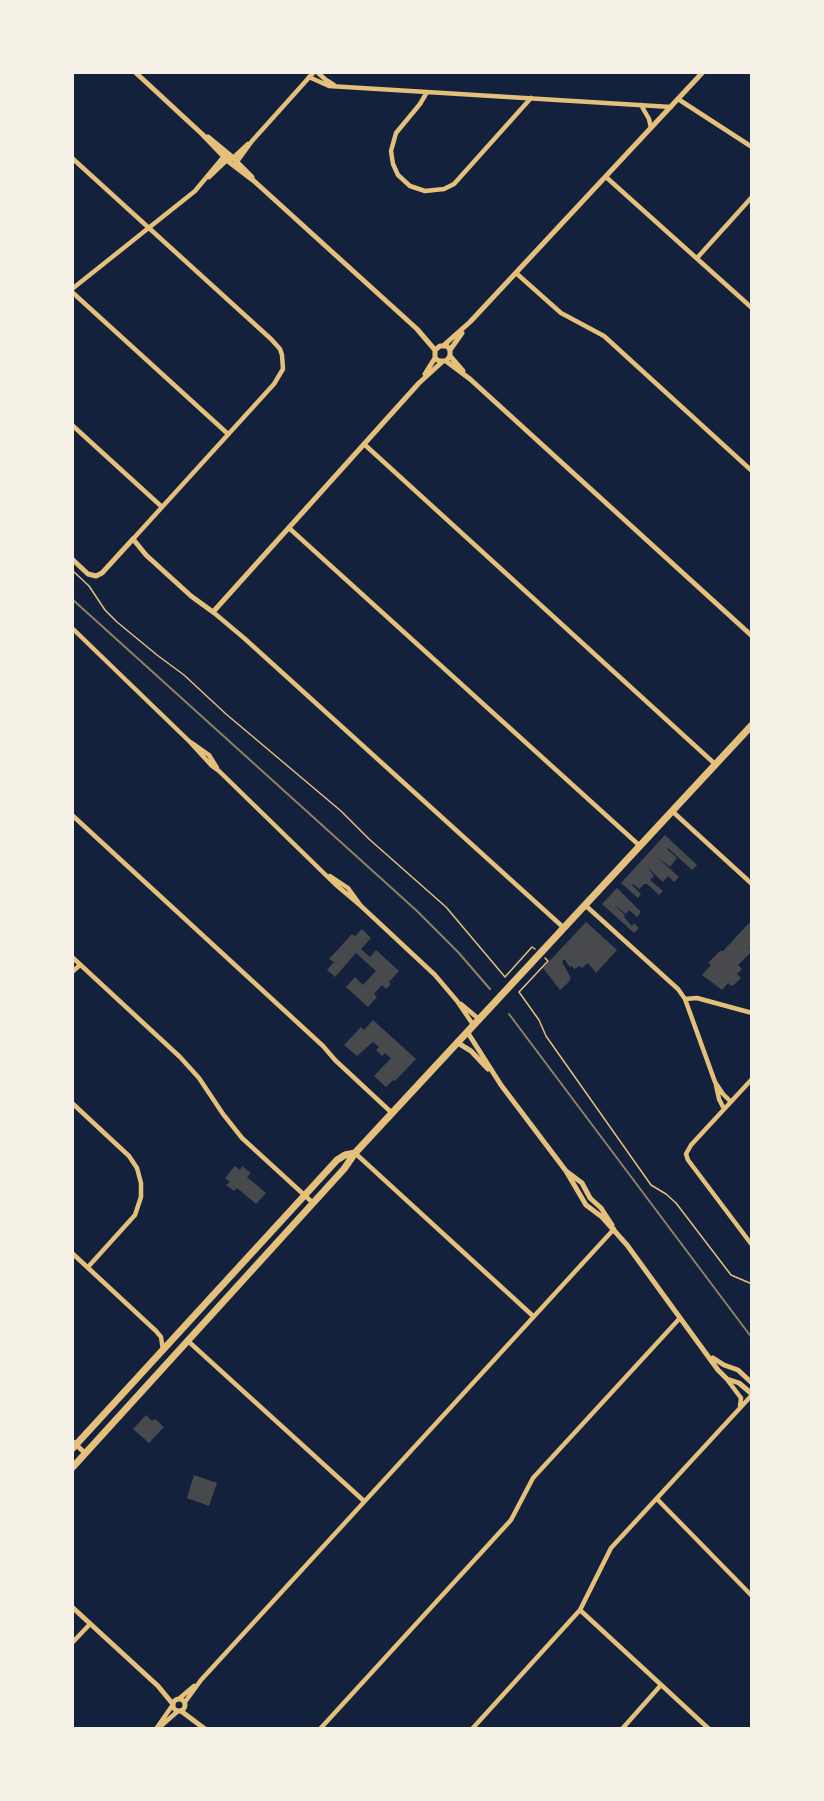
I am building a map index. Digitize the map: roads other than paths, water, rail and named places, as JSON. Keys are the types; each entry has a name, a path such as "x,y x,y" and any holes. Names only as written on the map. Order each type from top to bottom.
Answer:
{"main road":[{"path":"72,1468 350,1163 355,1152 752,725"},
{"path":"74,1445 337,1160 355,1152"}],"street":[{"path":"135,72 417,329 450,353 470,379"},
{"path":"228,434 72,290 190,196 252,141 309,77 316,72 337,86"},
{"path":"419,383 440,347 470,322 703,72"},
{"path":"309,77 323,84 337,86 671,107"},
{"path":"427,92 396,133 391,151 398,175 410,186 425,191 444,189 454,184 531,98"},
{"path":"678,99 752,147"},
{"path":"641,105 649,118 651,128"},
{"path":"72,158 277,344 283,361 279,378 102,573 90,576 72,560"},
{"path":"606,177 752,308"},
{"path":"697,258 752,197"},
{"path":"516,273 561,313 604,336 752,471"},
{"path":"213,612 419,383 444,361 470,322"},
{"path":"435,358 444,361 470,379 752,636"},
{"path":"72,425 162,507"},
{"path":"364,444 715,764"},
{"path":"289,528 640,846"},
{"path":"131,542 191,596 244,638 564,928"},
{"path":"72,628 190,742 206,753 219,771 326,873 348,888 361,906 430,970 457,1001 474,1026"},
{"path":"672,811 752,884"},
{"path":"72,815 392,1113"},
{"path":"585,905 678,989 685,999 724,1109"},
{"path":"73,960 188,1064 242,1138 313,1203"},
{"path":"72,972 80,965"},
{"path":"685,999 697,998 752,1013"},
{"path":"457,1001 480,1020"},
{"path":"468,1033 495,1077 566,1171 583,1202 614,1229"},
{"path":"458,1043 471,1051 495,1077"},
{"path":"751,1242 686,1157 691,1145 752,1079"},
{"path":"715,1082 731,1102"},
{"path":"72,1103 129,1156 137,1168 141,1183 140,1203 135,1215 88,1268"},
{"path":"355,1152 533,1316"},
{"path":"566,1171 582,1183 589,1197 605,1211 614,1229 741,1398 742,1403 737,1411"},
{"path":"583,1202 589,1197"},
{"path":"157,1729 614,1229"},
{"path":"72,1253 156,1331 161,1337 163,1351"},
{"path":"320,1729 511,1520 533,1478 680,1318"},
{"path":"188,1341 364,1501"},
{"path":"709,1356 719,1363 738,1370 752,1383"},
{"path":"472,1729 580,1610 609,1551 752,1395 739,1383 724,1376"},
{"path":"74,1445 85,1453"},
{"path":"657,1499 752,1596"},
{"path":"72,1607 205,1729"},
{"path":"580,1610 709,1729"},
{"path":"72,1643 90,1624"},
{"path":"622,1729 662,1685"}],"railway":[{"path":"72,599 417,911 458,952 490,989"},
{"path":"509,1014 752,1338"}]}
